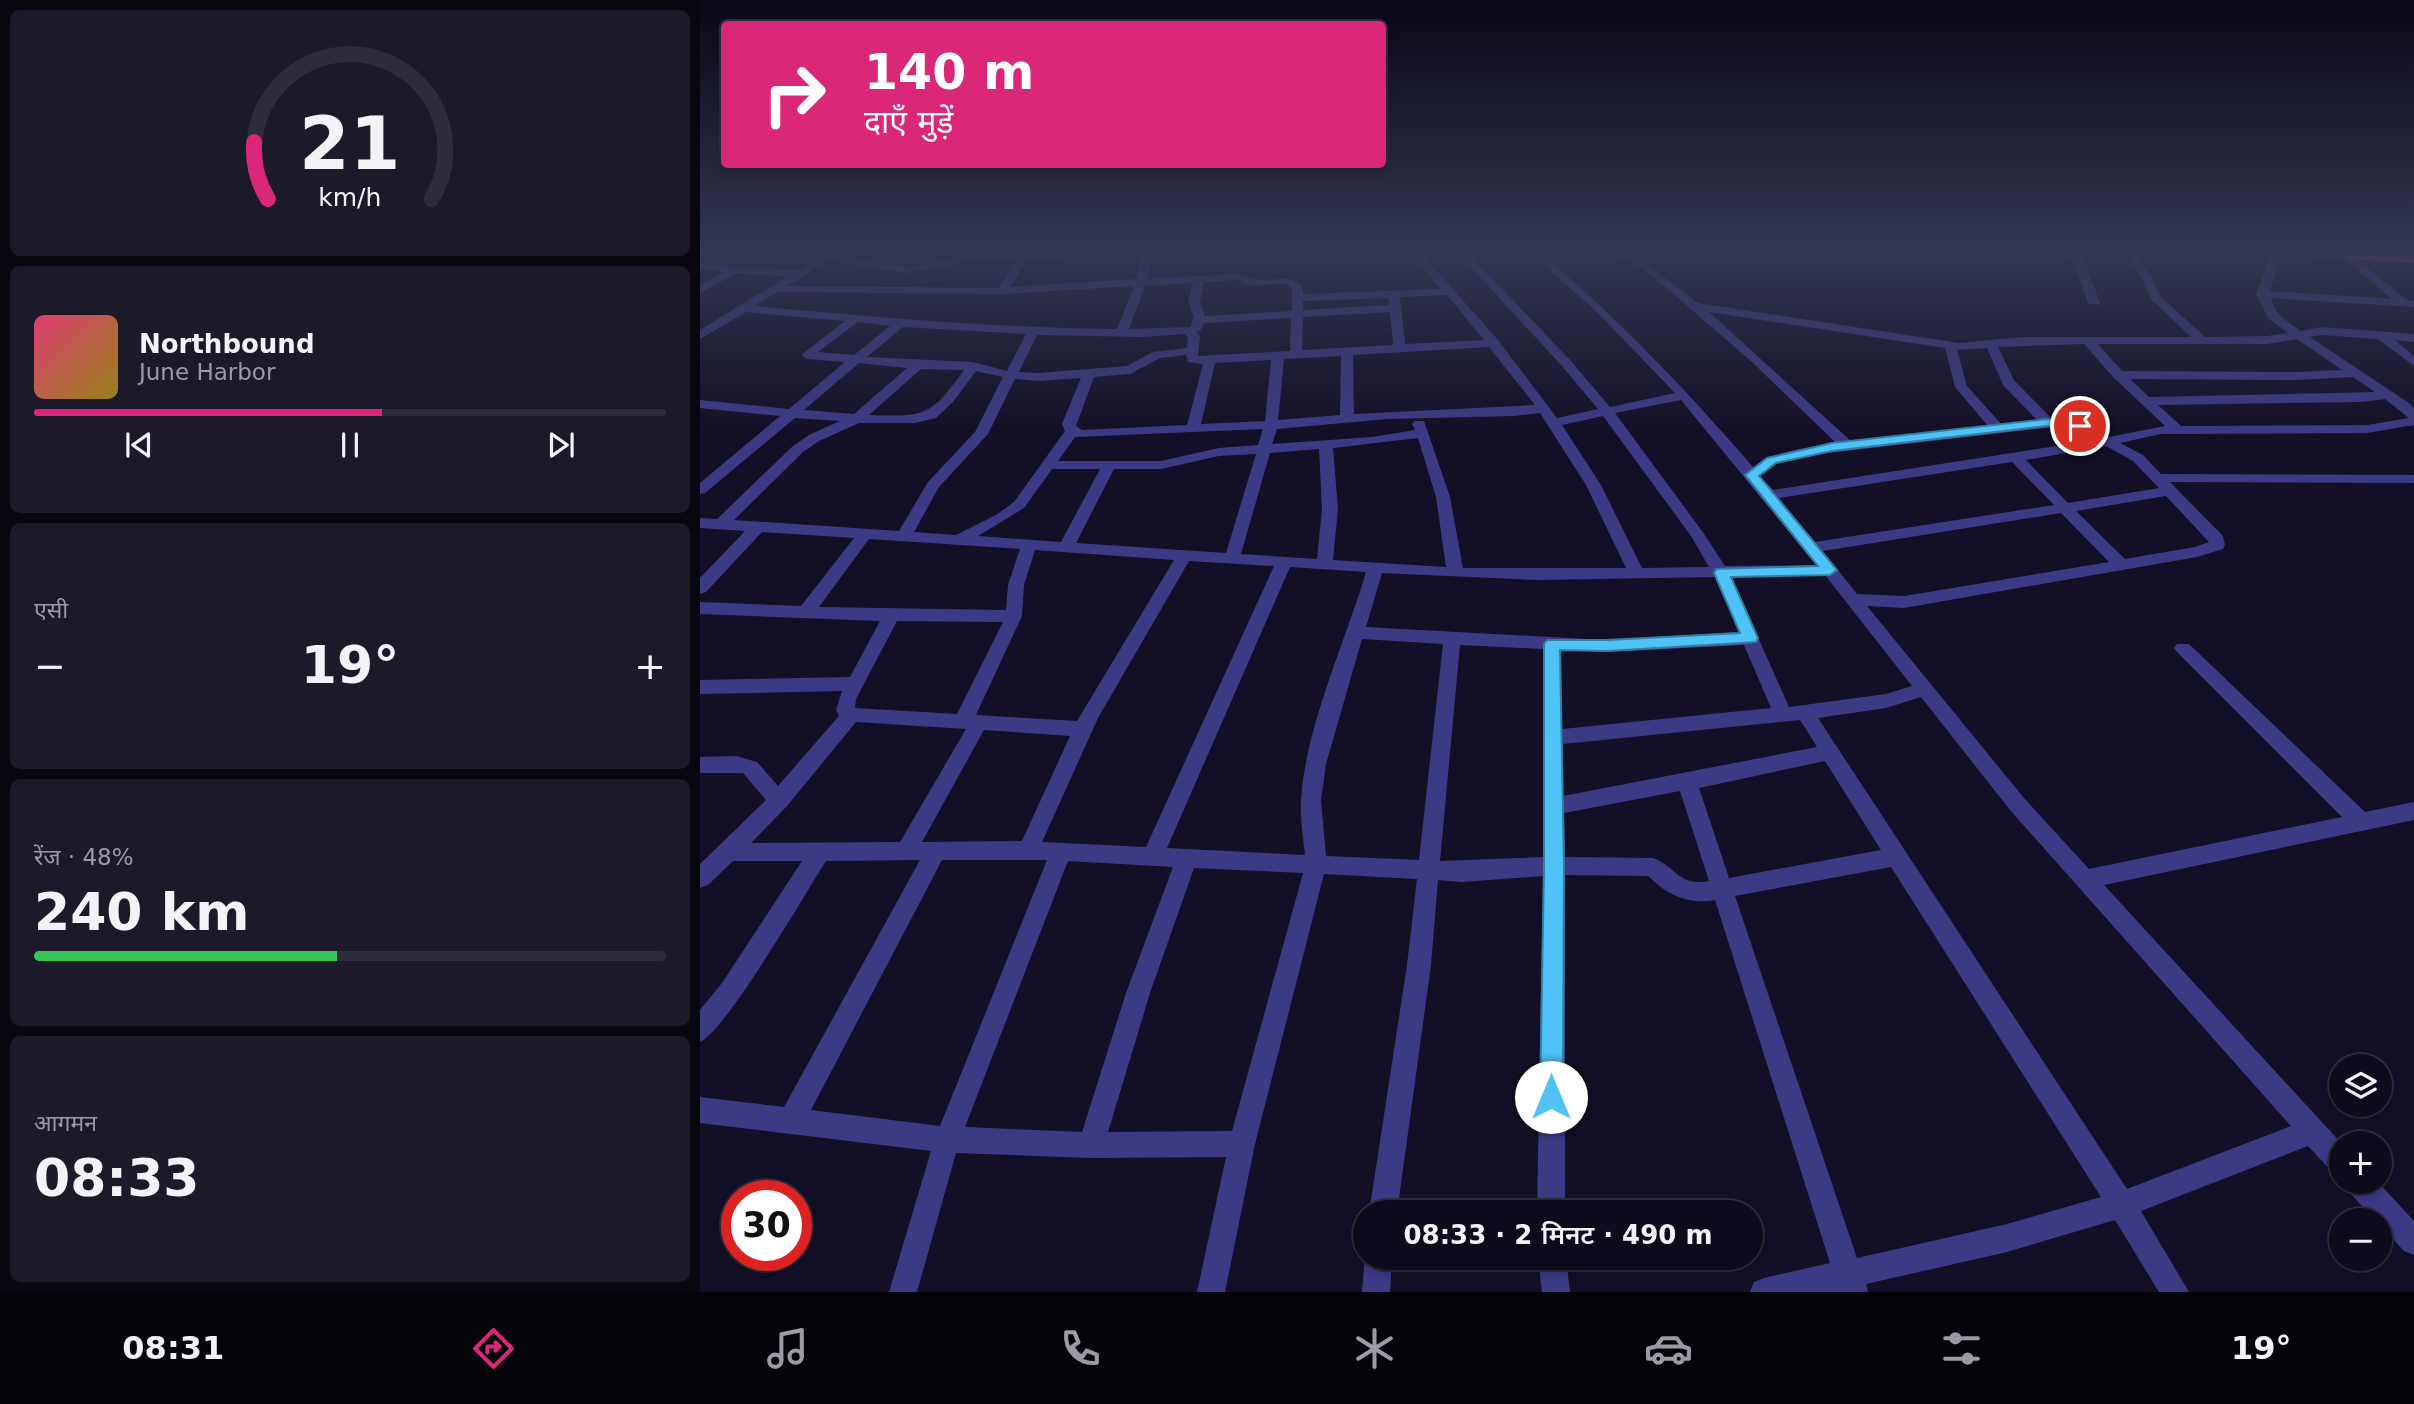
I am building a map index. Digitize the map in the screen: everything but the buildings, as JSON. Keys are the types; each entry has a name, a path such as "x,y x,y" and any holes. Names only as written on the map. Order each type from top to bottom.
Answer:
{"street":[{"path":"700,335 738,311"},
{"path":"777,311 900,323 1032,331 1193,332"},
{"path":"1122,333 1130,311"},
{"path":"1197,311 1200,320 1193,332 1192,359 1494,343"},
{"path":"1200,320 1331,311"},
{"path":"1395,311 1399,349"},
{"path":"1466,311 1555,422 1601,494 1637,574"},
{"path":"1518,311 1607,412 1676,504 1721,573 1750,638 1794,713 1831,752 1896,857 2122,1204 2175,1292"},
{"path":"1602,311 1684,395 1769,495 2017,804 2329,1151"},
{"path":"1701,311 1762,363 1847,445"},
{"path":"1729,311 1950,346 2088,341 2267,340 2322,331 2414,338"},
{"path":"2171,311 2202,340"},
{"path":"1769,495 2111,442 2176,429 2367,429 2404,425 2414,419 2387,395 2297,335 2269,311"},
{"path":"1296,355 1298,313"},
{"path":"855,319 807,355 918,365 973,366 1009,375 1038,377 1162,366"},
{"path":"700,490 900,323"},
{"path":"903,537 933,485 981,434 1032,331"},
{"path":"2382,336 2414,362"},
{"path":"2088,341 2118,374 2176,429"},
{"path":"1991,344 2008,382 2047,422"},
{"path":"1950,346 1962,387 1997,428"},
{"path":"1130,370 1157,355 1191,351"},
{"path":"1347,351 1347,418"},
{"path":"1232,559 1271,425 1278,356"},
{"path":"1193,429 1209,359"},
{"path":"720,525 798,449 814,438 858,418 918,365"},
{"path":"701,405 906,421 927,417 939,410 973,366"},
{"path":"1072,431 1069,424 1089,373"},
{"path":"2118,374 2296,376 2353,373"},
{"path":"1555,422 1684,395"},
{"path":"2146,401 2361,398 2387,395"},
{"path":"1072,431 1089,434 1193,429 1415,414 1513,412 1544,408"},
{"path":"1415,414 1450,523 1455,573"},
{"path":"1752,475 1771,461 1795,453 1847,445 2047,422 2080,426 2138,458 2213,534 2217,545 2197,552 1904,602 1853,599"},
{"path":"958,541 1010,512 1072,431"},
{"path":"1048,465 1161,465 1209,454 1372,441 1423,433"},
{"path":"1324,566 1330,509 1326,444"},
{"path":"2015,457 2121,565"},
{"path":"1065,548 1109,466"},
{"path":"2158,478 2414,480"},
{"path":"1812,548 2171,491"},
{"path":"700,523 1455,573 1637,574 1830,570"},
{"path":"700,588 758,527"},
{"path":"806,612 865,534"},
{"path":"906,851 971,722 1014,616 1016,585 1029,545"},
{"path":"1028,850 1082,729 1184,556"},
{"path":"1152,857 1284,563"},
{"path":"1211,1292 1242,1144 1316,865 1311,817 1316,766 1375,569"},
{"path":"700,608 892,615 1014,616"},
{"path":"892,615 845,705 845,710 851,715 1082,729"},
{"path":"1358,633 1607,646 1750,638"},
{"path":"1385,1200 1430,871 1452,638"},
{"path":"1551,1200 1554,866 1552,644"},
{"path":"2183,648 2361,822"},
{"path":"700,687 855,684"},
{"path":"1552,737 1856,707 1923,690"},
{"path":"700,878 780,800 851,715"},
{"path":"1553,806 1831,752"},
{"path":"700,765 748,766 755,771 766,789 780,800"},
{"path":"1687,782 1851,1283"},
{"path":"2084,878 2414,811"},
{"path":"729,852 1028,850 1483,872 1554,866 1653,867 1671,885 1683,891 1698,893 1721,891 1896,857"},
{"path":"792,1121 936,851"},
{"path":"700,1030 730,991 820,852"},
{"path":"903,1292 947,1140 1060,852"},
{"path":"1091,1145 1138,993 1186,859"},
{"path":"700,1110 947,1140 1091,1145 1242,1144"},
{"path":"1765,1292 1851,1283 2018,1235 2122,1204 2311,1132"},
{"path":"2370,1194 2414,1241"},
{"path":"1376,1292 1377,1270"},
{"path":"1553,1270 1556,1292"}],"route":[{"path":"1551,1097 1554,866 1552,644 1607,646 1750,638 1721,573 1830,570 1752,475 1771,461 1795,453 1832,447 2047,422 2080,426"}]}
